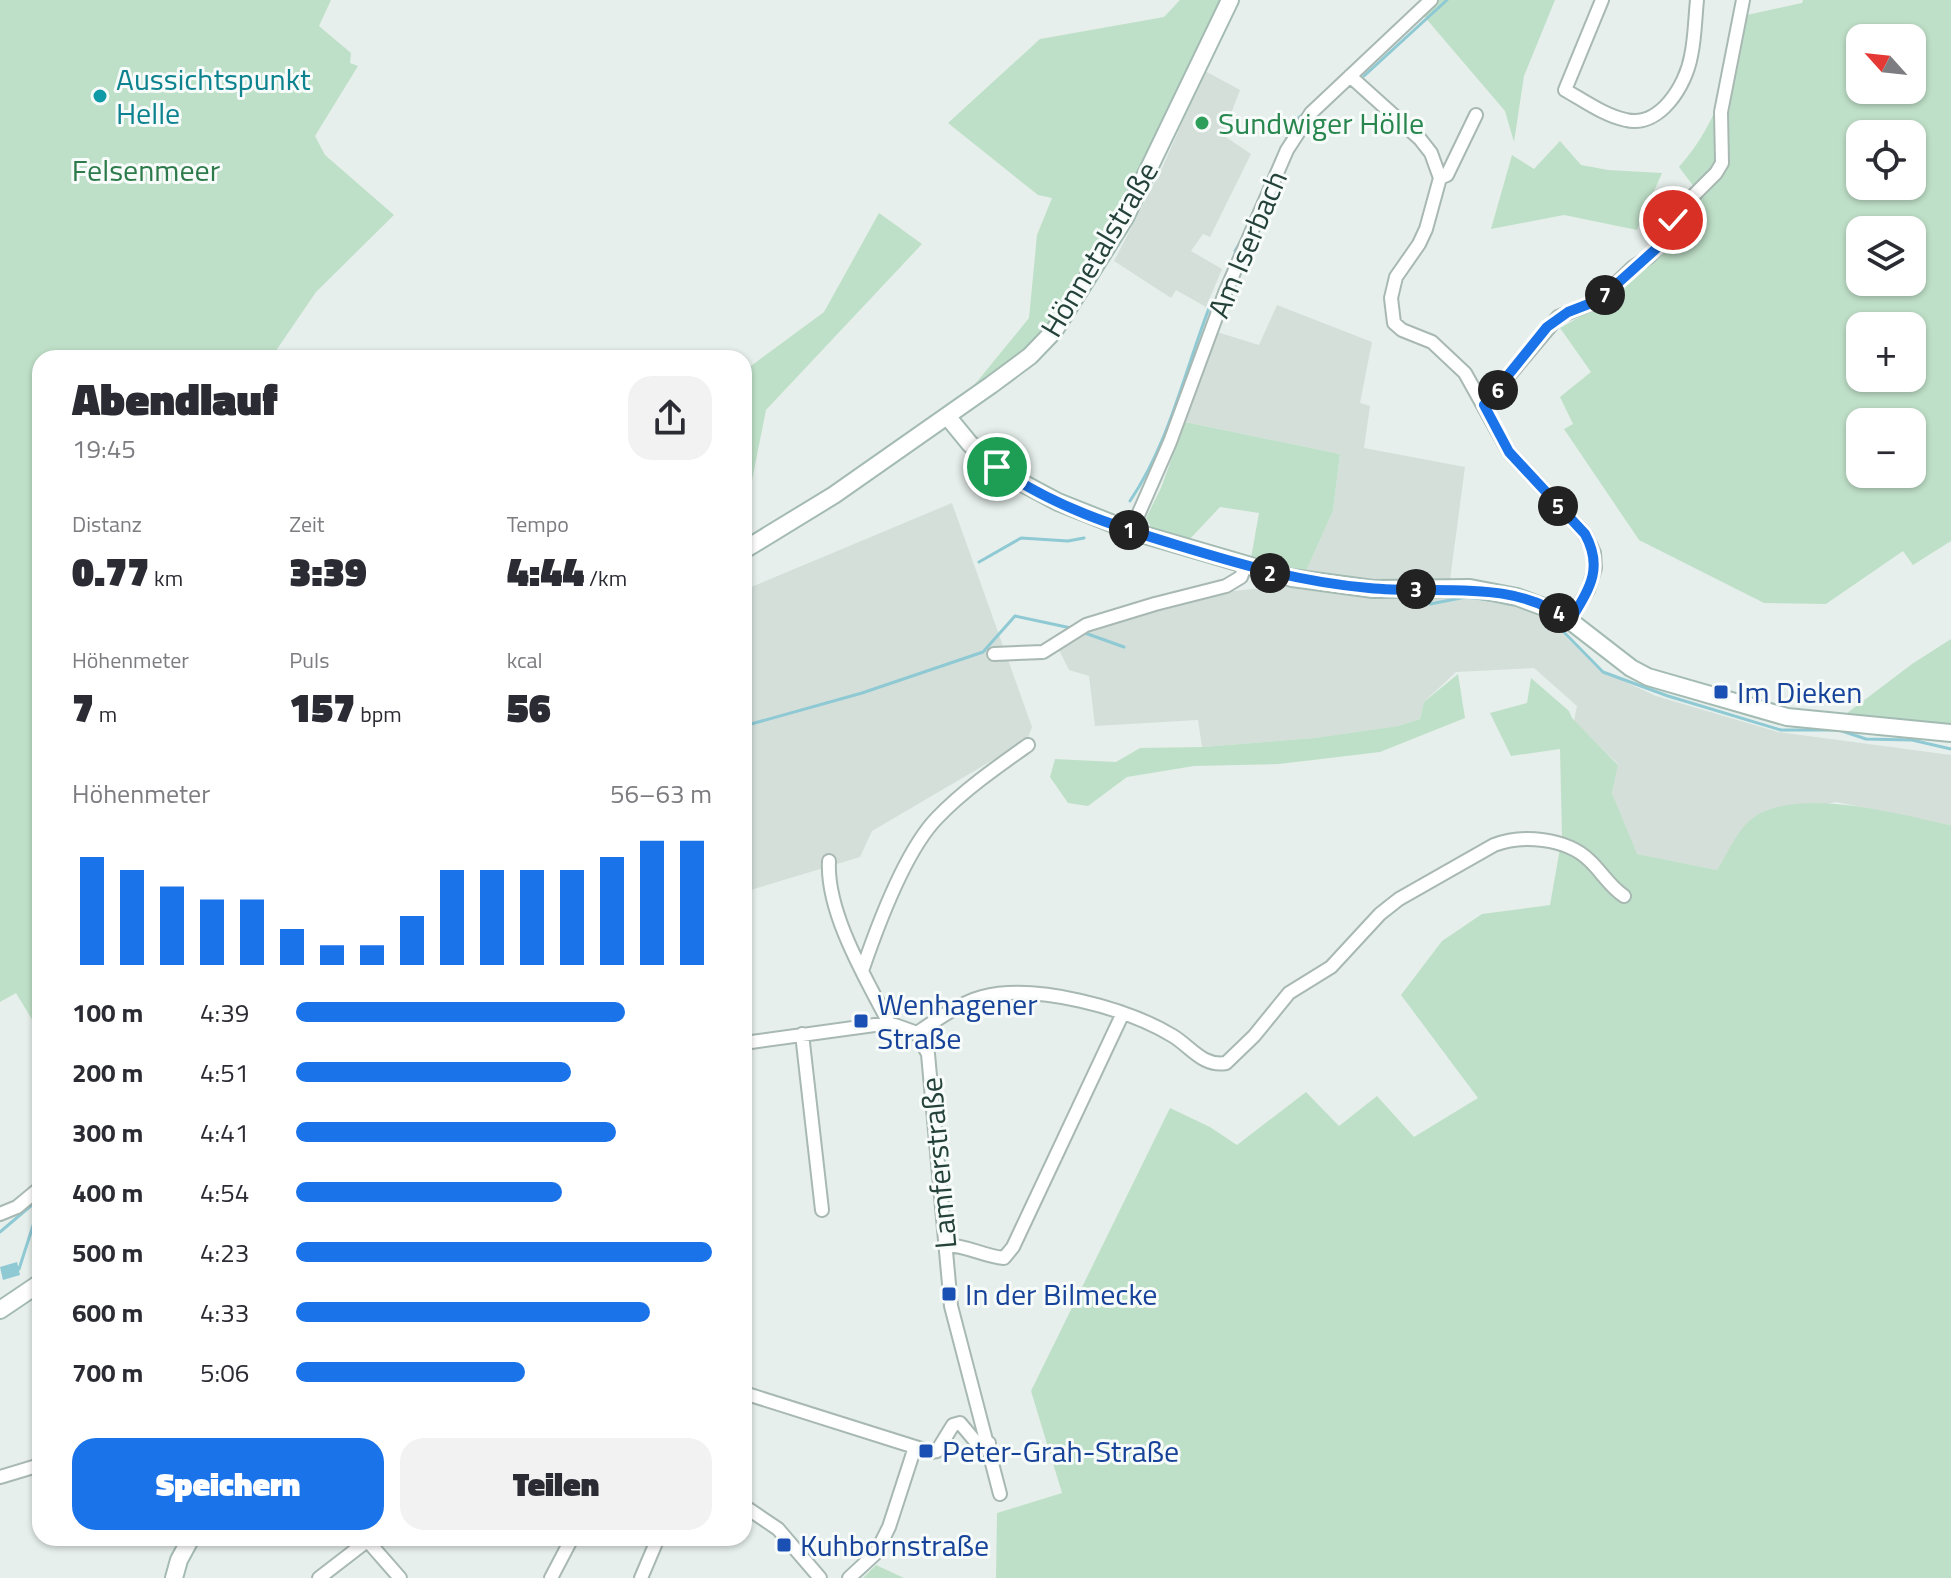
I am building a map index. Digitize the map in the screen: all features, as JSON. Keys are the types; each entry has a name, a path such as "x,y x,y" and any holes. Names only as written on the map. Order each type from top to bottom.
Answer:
{"street":[{"name":"Hönnetalstraße","path":"752,545 834,495 947,416 1030,356 1054,331 1125,218 1230,0"},
{"name":"Am Iserbach","path":"1131,531 1158,471 1225,293 1283,159 1311,113 1431,0"},
{"path":"1602,0 1565,90 1623,120 1631,121 1655,115 1681,84 1691,59 1697,0"},
{"path":"1484,405 1558,317 1599,300 1632,268 1650,256 1673,220 1722,163 1721,112 1743,0"},
{"path":"1350,76 1426,146 1437,165 1440,178 1426,229 1396,277 1391,298 1394,323 1402,330 1432,342 1465,373 1509,452 1585,534 1595,568 1588,590 1570,621"},
{"path":"1440,178 1447,175 1476,115"},
{"path":"947,416 970,444 1011,477 1058,502 1131,531 1292,578 1373,589 1470,588 1534,602 1570,621 1638,672 1685,688 1787,717 1951,733"},
{"path":"994,654 1043,652 1086,625 1226,586 1241,577 1245,566"},
{"path":"862,971 904,868 935,820 969,789 1028,745"},
{"path":"752,1042 889,1023 917,1033 980,998 1013,992 1075,1000 1123,1013 1177,1038 1210,1063 1226,1063 1247,1044 1289,993 1331,967 1399,899 1508,839 1565,845 1587,858 1624,896"},
{"path":"829,861 828,877 838,913 862,971 889,1023"},
{"path":"945,1245 961,1245 988,1257 1004,1258 1013,1247 1123,1013"},
{"name":"Lamferstraße","path":"917,1033 928,1054 951,1306 1000,1494"},
{"path":"802,1034 822,1210"},
{"path":"0,1214 17,1207 32,1195"},
{"path":"0,1310 32,1288"},
{"path":"752,1396 931,1452 937,1451 957,1423 963,1424 976,1442 989,1443"},
{"path":"849,1578 876,1553 889,1527 915,1447"},
{"path":"0,1477 32,1467"},
{"path":"752,1511 778,1529 820,1578"},
{"path":"174,1578 187,1546"},
{"path":"319,1578 359,1546"},
{"path":"371,1546 400,1578"},
{"path":"551,1578 568,1546"},
{"path":"641,1578 655,1546"}],"shaded area":[{"path":"1205,71 1240,90 1223,135 1251,154 1210,237 1203,234 1191,251 1222,269 1206,307 1176,290 1171,298 1114,261 1162,168"},
{"path":"1277,305 1372,342 1360,403 1370,406 1364,448 1465,467 1448,595 1513,606 1541,615 1599,670 1656,696 1778,732 1951,755 1951,825 1836,802 1747,823 1717,870 1636,854 1612,793 1618,764 1574,721 1577,706 1534,668 1456,672 1424,702 1420,719 1398,726 1314,738 1202,747 1198,720 1095,726 1089,676 1069,670 1059,650 1092,627 1224,592 1300,584 1333,511 1340,454 1185,422 1217,332 1259,345"},
{"path":"952,503 1032,727 1027,740 872,831 860,857 752,890 752,587"}],"green space":[{"name":"Felsenmeer","path":"0,0 331,0 319,26 351,53 350,63 358,66 315,136 325,155 394,215 316,292 276,350 32,350 32,1019 16,993 0,1002"},
{"path":"1180,0 1221,0 1117,218 1050,323 1018,357 967,394 1029,318 1037,235 1052,198 1038,195 948,123 1040,39 1164,17"},
{"path":"1438,0 1555,0 1524,76 1514,142 1505,111 1423,15"},
{"path":"1803,0 1951,0 1951,541 1913,565 1903,551 1826,604 1764,603 1639,540 1564,429 1573,424 1560,397 1591,372 1560,328 1599,306 1636,274 1701,196 1679,167 1705,132 1714,114 1742,16 1802,3"},
{"path":"1560,141 1581,165 1662,173 1637,230 1564,215 1491,229 1512,155 1534,169"},
{"path":"879,213 922,244 766,410 752,480 752,365 824,312"},
{"path":"1185,422 1340,454 1333,511 1306,571 1251,558 1259,513 1220,507 1188,541 1152,529 1146,518 1161,488"},
{"path":"1951,639 1951,728 1842,717 1912,664"},
{"path":"1458,674 1465,718 1380,752 1279,764 1194,766 1127,777 1088,806 1068,803 1050,777 1055,759 1116,762 1140,748 1202,747 1314,738 1398,726 1420,719 1424,702"},
{"path":"1531,678 1569,711 1572,718 1618,765 1612,793 1637,854 1717,870 1747,823 1765,811 1789,805 1845,805 1951,825 1951,1578 996,1578 997,1513 1062,1493 1031,1391 1170,1108 1210,1127 1237,1145 1306,1092 1339,1126 1377,1096 1414,1137 1478,1098 1401,995 1442,941 1482,914 1550,905 1562,837 1560,749 1511,756 1490,713 1527,703"},
{"path":"876,1565 904,1578 863,1578"}],"water":[{"path":"17,1262 20,1275 3,1280 0,1267"}],"waterway":[{"path":"1364,76 1447,0"},
{"path":"1271,172 1295,121 1301,116"},
{"path":"1235,251 1243,238"},
{"path":"1130,501 1166,430 1211,303"},
{"path":"979,562 1021,538 1068,541 1084,538"},
{"path":"1430,604 1466,597 1489,600"},
{"path":"1504,603 1520,606"},
{"path":"752,724 862,693 983,652 1015,616 1071,628"},
{"path":"1550,618 1603,672 1668,696 1781,730 1839,730 1866,739 1912,740 1951,749"},
{"path":"1085,633 1124,647"},
{"path":"0,1232 32,1205"},
{"path":"19,1269 32,1229"}],"place":[{"name":"Aussichtspunkt Helle","path":"100,96"},
{"name":"Sundwiger Hölle","path":"1202,123"},
{"name":"Im Dieken","path":"1721,692"},
{"name":"Wenhagener Straße","path":"861,1021"},
{"name":"In der Bilmecke","path":"949,1294"},
{"name":"Peter-Grah-Straße","path":"926,1451"},
{"name":"Kuhbornstraße","path":"784,1545"}],"route":[{"path":"997,467 1026,486 1094,517 1276,575 1373,589 1470,588 1534,602 1560,613 1570,621 1588,590 1595,568 1594,553 1585,534 1509,452 1484,405 1547,327 1558,317 1599,300 1632,268 1650,256 1673,220"}]}
